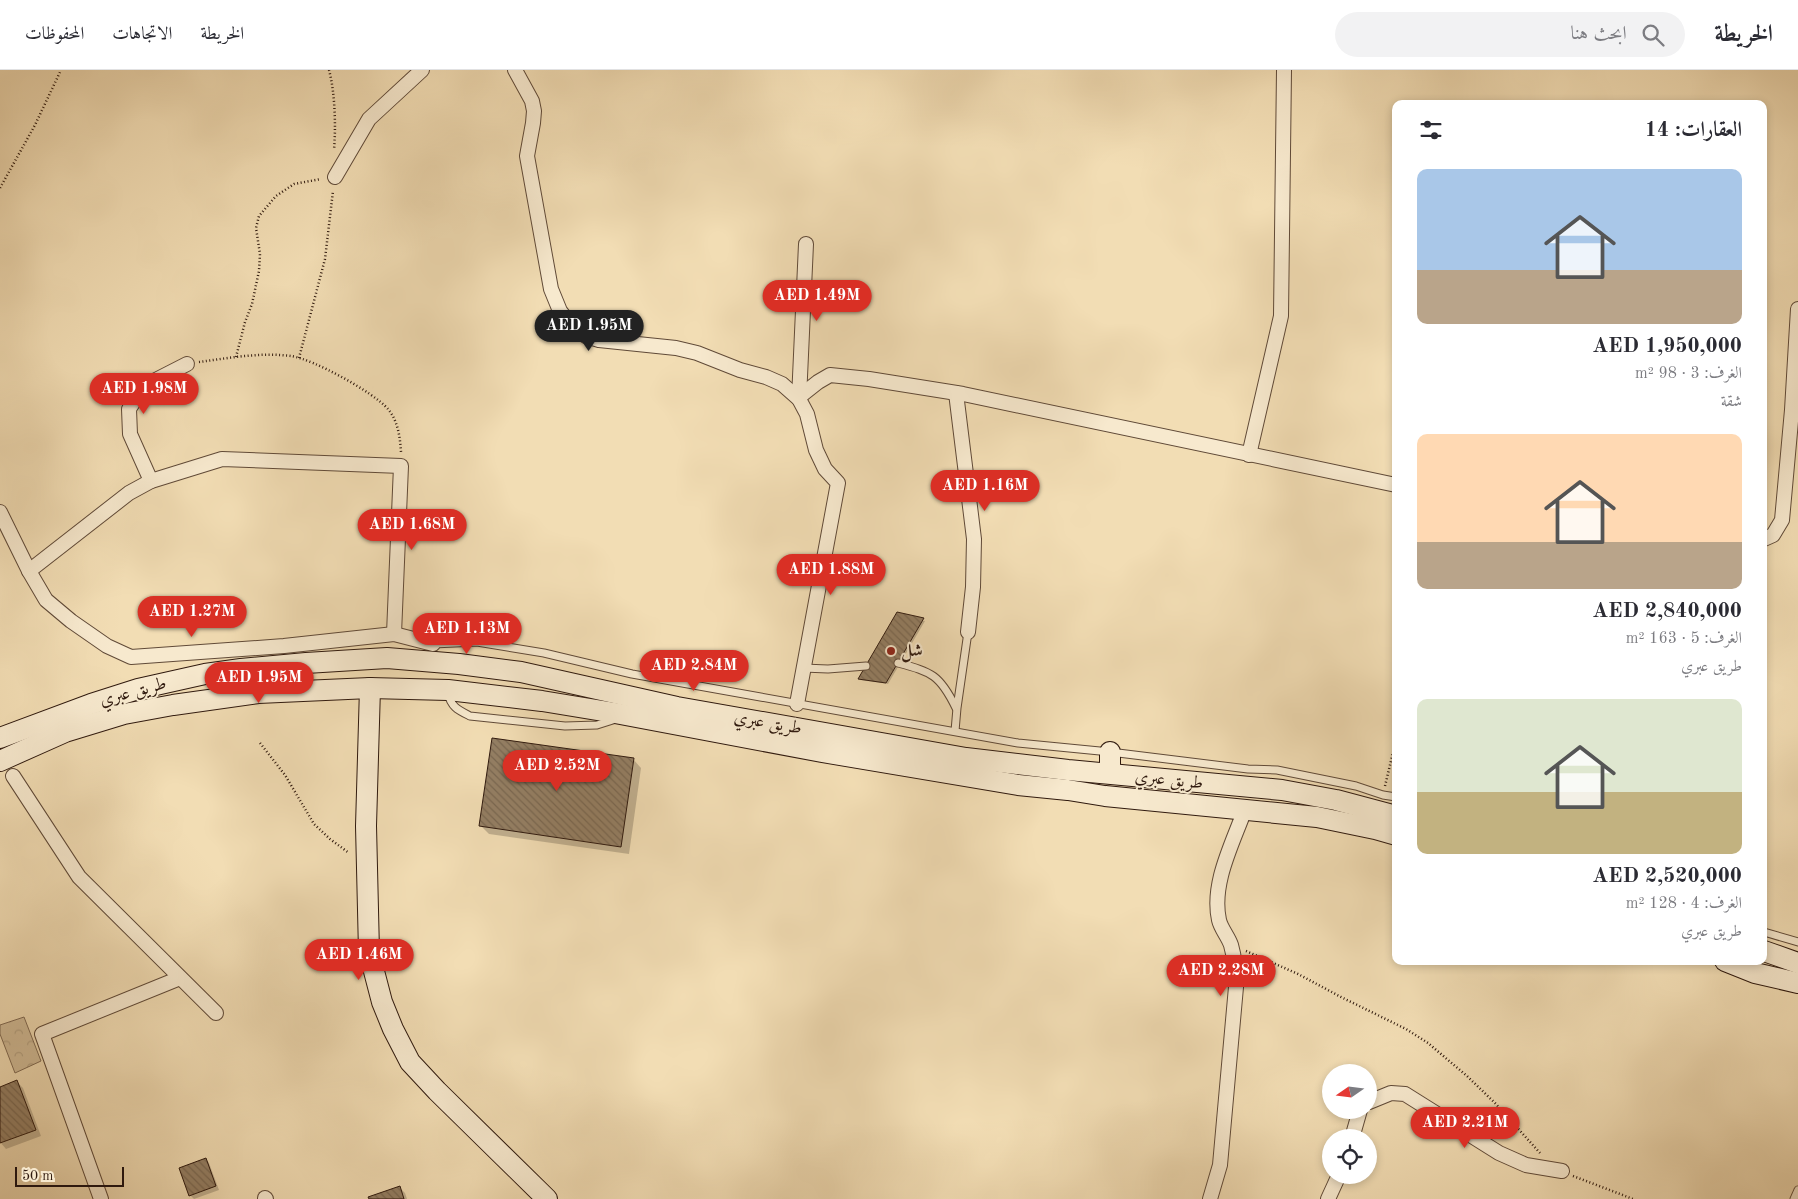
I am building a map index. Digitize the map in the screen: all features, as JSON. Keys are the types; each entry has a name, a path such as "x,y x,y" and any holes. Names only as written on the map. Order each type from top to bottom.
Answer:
{"main road":[{"name":"طريق عبري","path":"0,738 91,704 138,689 205,674 281,665 387,658 459,664 521,672 677,707 966,758 1068,770 1282,790 1336,800 1392,815"},
{"path":"191,703 273,682 282,673 281,665"},
{"path":"448,690 448,684 452,679 462,674 475,672 521,672"},
{"name":"طريق عبري","path":"7,769 50,738 124,714 258,693 370,688 448,690 542,701 628,715 822,752 1018,785 1105,796 1318,817 1392,834"},
{"path":"370,688 366,826 369,952 382,1002 410,1062 547,1199"},
{"path":"1110,752 1110,773"},
{"path":"1767,952 1798,963"},
{"path":"1735,965 1755,973 1798,983"}],"street":[{"path":"335,177 369,119 422,70"},
{"path":"515,70 532,101 534,111 527,156 551,289 560,311 570,324 586,336 599,340 676,348 697,353 782,384 799,398 807,414 816,450 825,469 838,483 797,704"},
{"path":"1249,455 1281,316 1284,70"},
{"path":"799,398 806,244"},
{"path":"1767,538 1773,535 1782,520 1792,410 1798,308"},
{"path":"151,482 130,434 129,408 144,386 187,364"},
{"path":"799,398 818,382 830,375 869,379 956,393 1392,484"},
{"path":"956,393 974,539 973,587 968,632"},
{"path":"29,571 129,493 151,482 222,459 401,466 394,634"},
{"path":"0,512 29,571 46,600 71,621 107,646 131,657 284,646 394,634 433,644"},
{"path":"7,769 78,877 216,1014"},
{"path":"1210,1199 1220,1165 1236,986 1236,968 1231,944 1220,921 1217,892 1226,860 1245,809"},
{"path":"101,1199 42,1034 180,978"},
{"path":"1378,1098 1390,1093 1405,1094 1499,1153 1526,1165 1562,1171"},
{"path":"1328,1199 1335,1184"}],"lane":[{"path":"955,731 956,708 968,632"},
{"path":"433,644 478,642 544,653 632,674 1018,743 1248,769 1277,770 1356,786 1392,796"},
{"path":"898,663 925,670 940,680 948,690 956,708"},
{"path":"803,668 866,666"},
{"path":"1767,933 1798,942"},
{"path":"1794,1199 1798,1190"}],"path":[{"path":"0,188 35,125 62,70"},
{"path":"299,358 325,259 335,177 333,155 335,135 332,82 329,70"},
{"path":"236,357 252,304 259,271 260,254 256,228 258,216 276,196 294,184 335,177"},
{"path":"187,364 276,354 299,358 348,381 373,396 388,409 395,420 400,436 401,466"},
{"path":"260,743 285,775 314,824 353,856 367,874"},
{"path":"1383,795 1392,757"},
{"path":"1231,944 1298,974 1406,1029 1428,1043 1474,1082 1542,1154"},
{"path":"1562,1171 1633,1199"}],"green space":[{"path":"24,1017 41,1061 15,1073 0,1034 0,1025"}],"building":[{"path":"897,612 924,618 886,683 858,679"},
{"path":"492,738 634,758 621,847 479,826"},
{"path":"17,1080 36,1130 0,1143 0,1087"},
{"path":"206,1158 216,1186 189,1196 179,1168"},
{"path":"400,1186 404,1199 369,1199 368,1197"}],"place":[{"name":"شل","path":"891,651"}]}
